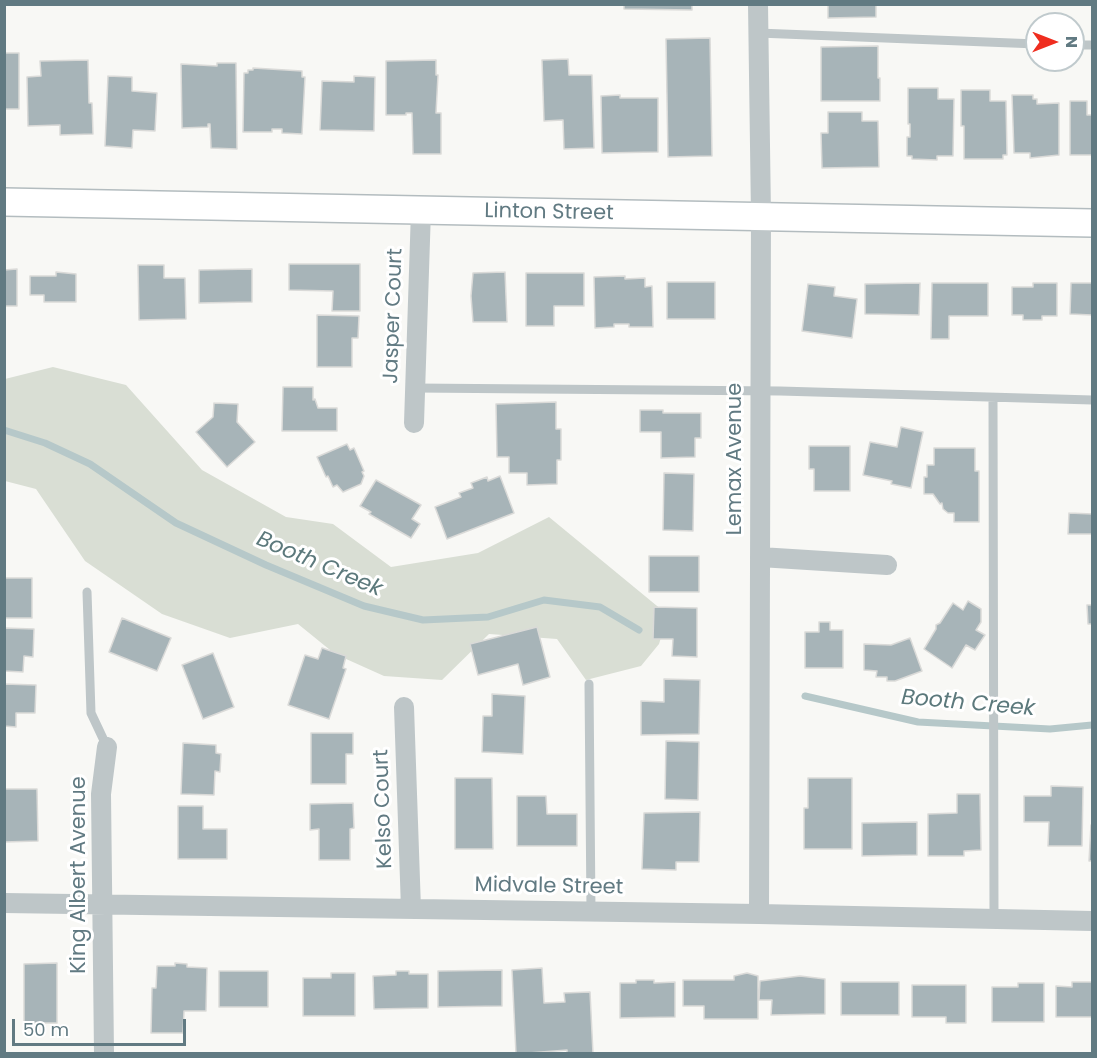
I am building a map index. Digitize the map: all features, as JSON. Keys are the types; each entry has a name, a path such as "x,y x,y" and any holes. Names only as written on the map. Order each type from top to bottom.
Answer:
{"street":[{"name":"Lemax Avenue","path":"758,4 761,216 759,914"},
{"name":"Linton Street","path":"4,202 1092,223"},
{"name":"Jasper Court","path":"414,423 421,210"},
{"path":"760,557 887,565"},
{"name":"Kelso Court","path":"404,707 411,909"},
{"name":"King Albert Avenue","path":"104,1053 101,794 107,747"},
{"name":"Midvale Street","path":"4,903 1092,921"}],"lane":[{"path":"758,33 1025,44"},
{"path":"415,388 761,392 1092,400"},
{"path":"993,398 994,919"},
{"name":"King Albert Avenue","path":"87,592 92,713 107,747"},
{"path":"590,684 591,911"}],"shaded area":[{"path":"53,367 126,385 202,470 286,517 333,524 391,567 478,553 549,517 668,615 659,644 641,666 586,680 557,639 489,634 442,680 384,676 335,654 298,624 230,638 162,614 85,561 36,489 5,481 5,379"}],"building":[{"path":"624,4 692,4 692,10 624,9"},
{"path":"828,4 876,4 876,17 828,18"},
{"path":"710,38 712,156 668,157 666,39"},
{"path":"878,46 880,101 821,101 821,47"},
{"path":"4,53 19,53 19,109 4,109"},
{"path":"568,59 569,75 592,75 594,148 564,149 563,120 544,121 542,60"},
{"path":"88,60 89,103 92,103 93,134 60,135 60,125 28,126 27,77 41,76 40,61"},
{"path":"436,60 436,75 438,75 436,113 441,113 441,154 413,154 412,113 386,115 386,61"},
{"path":"217,63 236,63 237,149 211,148 210,124 208,127 182,128 181,64 217,66"},
{"path":"253,68 302,71 302,77 305,77 302,134 282,133 282,129 272,129 272,132 243,132 244,73 248,73 248,70 253,70"},
{"path":"108,76 132,77 132,91 157,93 155,131 133,130 132,148 105,146"},
{"path":"354,76 375,77 374,131 320,130 322,81 354,82"},
{"path":"908,88 938,88 938,99 954,99 953,156 937,156 937,160 912,159 912,156 907,156 907,137 910,137"},
{"path":"961,90 990,90 990,101 1006,101 1007,155 1003,155 1003,159 964,159"},
{"path":"620,95 620,98 658,98 658,152 602,153 601,96"},
{"path":"1012,95 1033,95 1033,99 1037,99 1037,104 1059,103 1059,155 1030,158 1030,153 1014,153"},
{"path":"1070,101 1087,101 1087,115 1092,115 1092,155 1070,155"},
{"path":"828,112 862,112 862,121 878,121 879,167 822,168 821,133 828,133"},
{"path":"289,264 360,264 360,311 332,311 333,291 289,290"},
{"path":"138,265 164,265 164,278 185,278 186,319 139,320"},
{"path":"17,269 17,306 4,306 4,270"},
{"path":"252,269 252,302 199,303 199,270"},
{"path":"56,272 76,274 76,302 44,302 44,295 30,295 30,276 56,276"},
{"path":"505,272 507,322 473,322 471,296 473,273"},
{"path":"526,273 584,273 584,306 554,306 554,326 526,326"},
{"path":"625,276 625,279 645,278 645,287 652,286 653,327 629,327 629,324 614,324 614,327 595,328 594,277"},
{"path":"667,282 715,282 715,319 667,319"},
{"path":"920,283 919,315 865,314 865,284"},
{"path":"932,283 988,283 988,316 949,316 949,339 931,339"},
{"path":"1033,283 1057,283 1057,316 1042,316 1042,320 1023,320 1023,315 1012,315 1012,287 1033,287"},
{"path":"1071,283 1092,283 1092,315 1070,314"},
{"path":"808,284 835,287 834,296 857,299 852,338 802,331"},
{"path":"317,315 359,316 358,338 352,338 352,367 317,367"},
{"path":"283,387 313,387 313,400 315,399 318,408 337,408 337,431 282,431"},
{"path":"556,402 556,429 561,429 561,460 557,460 557,484 527,485 527,473 509,473 509,457 497,457 496,404"},
{"path":"214,403 238,404 237,422 255,442 227,467 196,432 213,417"},
{"path":"640,410 663,410 663,413 701,413 701,438 695,438 695,457 661,458 661,432 640,432"},
{"path":"901,427 923,432 911,488 863,475 870,442 897,447"},
{"path":"347,444 350,450 354,448 364,476 361,484 343,492 337,485 333,487 317,457"},
{"path":"809,446 850,446 850,491 814,491 814,469 809,469"},
{"path":"934,448 975,448 975,471 979,471 979,522 954,522 954,513 948,513 943,509 942,503 940,504 933,494 924,494 927,465 934,465"},
{"path":"664,473 694,474 693,531 663,530"},
{"path":"500,476 514,513 447,539 435,507 461,497 459,493 473,488 471,483 487,477 488,481"},
{"path":"376,480 421,505 412,519 420,524 411,538 369,514 371,512 360,506"},
{"path":"1069,513 1092,514 1092,534 1068,534"},
{"path":"649,556 699,556 699,592 649,592"},
{"path":"4,578 32,578 32,618 4,618"},
{"path":"968,601 981,609 981,622 976,630 985,635 975,650 966,645 952,668 924,649 936,625 940,623 953,603 963,610"},
{"path":"1087,605 1092,605 1092,624 1088,624"},
{"path":"654,607 697,608 697,657 672,656 673,639 653,639"},
{"path":"122,618 171,638 157,671 109,652"},
{"path":"819,622 830,622 830,630 843,630 843,668 805,668 805,632 819,632"},
{"path":"537,627 550,677 523,685 518,664 478,675 470,644"},
{"path":"4,628 34,629 33,657 24,656 23,672 4,671"},
{"path":"910,638 922,671 895,681 887,681 887,677 876,677 877,671 864,670 864,644 891,645"},
{"path":"322,648 346,656 343,668 346,669 329,719 288,705 305,655 318,659"},
{"path":"213,653 234,707 203,719 182,665"},
{"path":"664,679 700,680 699,734 641,735 641,701 664,702"},
{"path":"4,684 36,685 35,713 16,713 16,727 4,726"},
{"path":"492,694 525,696 523,754 482,752 483,716 492,716"},
{"path":"311,733 353,733 353,754 346,754 346,784 311,784"},
{"path":"666,741 699,742 698,800 665,799"},
{"path":"183,743 216,745 216,753 221,754 220,772 215,771 214,795 181,794"},
{"path":"455,778 492,778 493,849 455,849"},
{"path":"808,778 852,778 852,849 804,849 804,808 808,808"},
{"path":"1051,786 1083,787 1082,846 1048,846 1049,822 1024,822 1024,796 1051,796"},
{"path":"4,789 37,789 38,841 4,842"},
{"path":"957,794 980,794 981,850 964,851 964,856 928,856 928,814 957,813"},
{"path":"517,796 546,796 547,814 577,814 577,846 517,846"},
{"path":"353,803 354,828 350,829 350,860 319,860 319,829 310,830 310,804"},
{"path":"178,806 203,806 203,829 227,829 227,859 178,859"},
{"path":"700,812 699,862 676,862 676,870 642,869 644,813"},
{"path":"917,822 917,855 862,856 862,823"},
{"path":"1091,825 1092,861 1089,861"},
{"path":"57,963 57,1023 24,1023 24,964"},
{"path":"175,963 187,964 187,967 207,968 206,1011 184,1011 183,1033 151,1033 152,988 156,988 157,966 175,966"},
{"path":"542,968 544,1003 565,1002 564,993 590,992 593,1054 567,1054 567,1050 516,1054 512,970"},
{"path":"502,970 502,1006 438,1007 438,971"},
{"path":"219,971 268,971 268,1007 219,1007"},
{"path":"396,971 428,974 428,1008 374,1009 373,976 396,975"},
{"path":"331,973 355,973 355,1016 303,1016 303,978 331,978"},
{"path":"747,973 758,976 758,1019 704,1019 704,1006 683,1006 683,980 734,980 734,976"},
{"path":"800,976 825,979 825,1014 771,1015 772,1000 759,1000 760,981"},
{"path":"636,980 654,980 654,983 675,982 675,1017 620,1018 620,983 636,983"},
{"path":"841,982 899,982 899,1015 841,1015"},
{"path":"1072,982 1092,982 1092,1017 1056,1017 1056,986 1072,987"},
{"path":"1018,983 1044,983 1044,1022 992,1022 992,987 1018,987"},
{"path":"912,985 966,985 966,1023 946,1023 946,1017 912,1017"}],"waterway":[{"name":"Booth Creek","path":"4,430 45,443 90,464 176,523 266,565 364,606 423,620 488,617 544,600 600,607 639,630"},
{"name":"Booth Creek","path":"805,696 918,722 1050,729 1092,725"}]}
